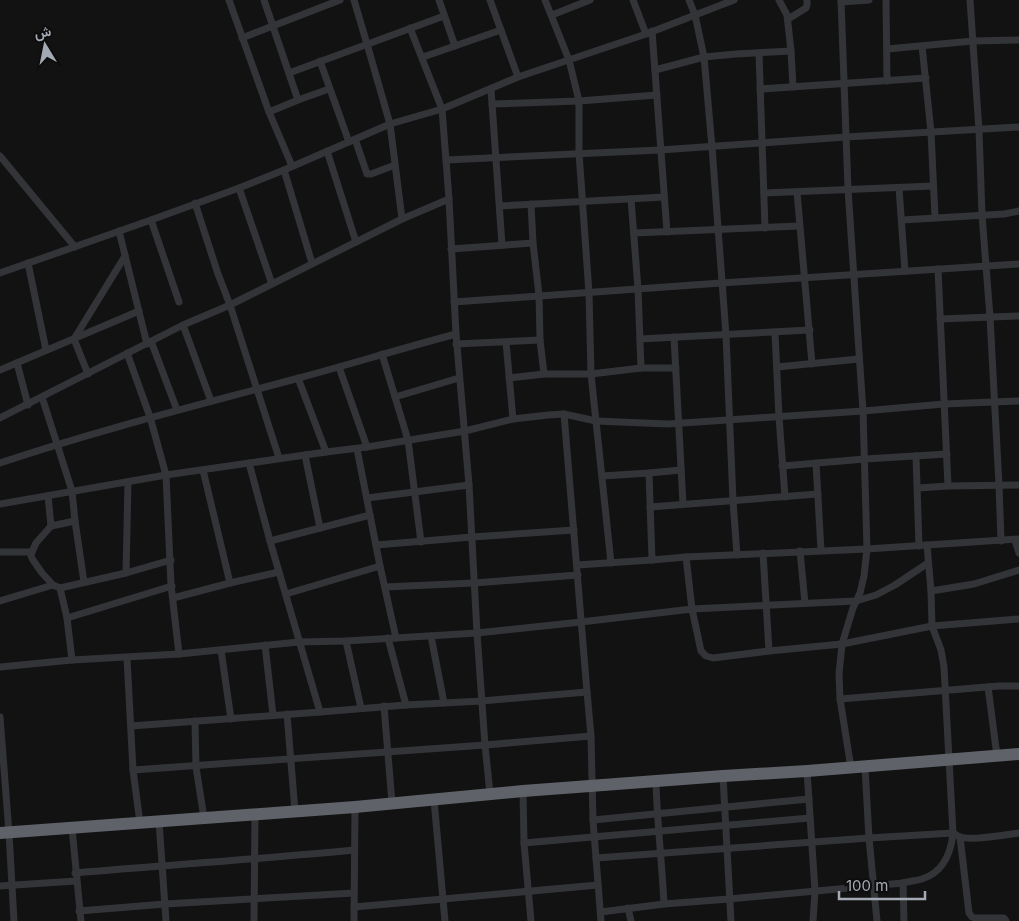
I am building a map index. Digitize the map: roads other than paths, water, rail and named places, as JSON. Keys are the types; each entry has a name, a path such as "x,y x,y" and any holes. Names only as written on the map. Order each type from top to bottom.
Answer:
{"highway":[{"path":"5,833 355,807 523,791 722,776 807,772 1019,754"}],"street":[{"path":"229,0 269,112 292,166"},
{"path":"264,0 298,100"},
{"path":"242,38 340,0"},
{"path":"354,0 390,124 402,219"},
{"path":"439,0 455,46"},
{"path":"491,0 518,77"},
{"path":"545,0 569,60 579,101 579,153 589,292 591,374 611,562"},
{"path":"552,15 590,0"},
{"path":"633,0 649,33 655,70 667,232"},
{"path":"689,0 695,15 704,57 712,147 726,335 737,555"},
{"path":"0,273 239,188 390,124 442,109 518,77 649,33 734,0"},
{"path":"779,0 785,9 788,19 793,87"},
{"path":"788,19 806,8 807,0"},
{"path":"851,768 840,699 839,674 842,644 853,608 860,593 867,548 863,412 848,189 841,1 869,0"},
{"path":"886,0 888,81"},
{"path":"970,0 995,402 1001,540"},
{"path":"289,73 444,16"},
{"path":"410,28 442,109 449,199 456,344 469,485 477,633 490,794"},
{"path":"423,57 501,30"},
{"path":"887,49 973,41 1019,40"},
{"path":"922,46 931,132 935,217"},
{"path":"655,70 704,57 791,51"},
{"path":"759,53 765,228"},
{"path":"320,61 330,89 367,174 369,175 395,165"},
{"path":"760,89 926,78"},
{"path":"269,112 330,89"},
{"path":"490,89 502,245"},
{"path":"492,104 579,101 657,95"},
{"path":"446,160 660,150 1019,127"},
{"path":"327,152 356,242"},
{"path":"0,156 75,246"},
{"path":"284,170 312,263"},
{"path":"764,194 933,186"},
{"path":"239,188 272,284"},
{"path":"899,188 905,271"},
{"path":"797,192 812,364"},
{"path":"500,206 664,198"},
{"path":"0,418 183,325 230,305 402,219 449,199"},
{"path":"632,199 641,368"},
{"path":"195,203 279,458"},
{"path":"531,204 544,374"},
{"path":"902,220 1004,214 1019,211"},
{"path":"150,220 180,302"},
{"path":"634,233 800,226"},
{"path":"119,231 139,311 149,342 177,410"},
{"path":"451,249 533,243"},
{"path":"74,339 125,256"},
{"path":"28,263 46,350"},
{"path":"454,302 721,282 1019,264"},
{"path":"938,269 948,486"},
{"path":"0,370 139,311"},
{"path":"940,319 1019,316"},
{"path":"183,325 211,401"},
{"path":"640,339 810,330"},
{"path":"775,333 784,497"},
{"path":"0,463 150,417 456,334"},
{"path":"674,337 683,504"},
{"path":"74,339 88,374"},
{"path":"456,344 540,340"},
{"path":"506,342 513,419"},
{"path":"127,353 150,417 166,475 170,560 179,654"},
{"path":"382,354 408,440 421,542"},
{"path":"777,367 859,359"},
{"path":"17,363 28,405"},
{"path":"339,367 367,447"},
{"path":"509,378 544,374 591,374 641,368 676,368"},
{"path":"298,378 326,452"},
{"path":"394,397 459,378"},
{"path":"42,397 72,491 84,582"},
{"path":"0,504 166,475 279,458 357,449 464,431 513,419 564,414 596,421 668,424 863,412 944,404 1019,401"},
{"path":"564,414 588,692 593,820 601,921"},
{"path":"357,449 396,638"},
{"path":"782,466 947,454"},
{"path":"305,455 320,528"},
{"path":"600,912 664,904 903,883 923,879 934,873 946,861 953,833 946,691 941,650 932,626 931,591 928,563 923,545 916,456"},
{"path":"816,463 821,550"},
{"path":"249,464 320,712"},
{"path":"203,470 230,583"},
{"path":"602,476 681,470"},
{"path":"649,473 652,560"},
{"path":"126,573 128,482"},
{"path":"367,498 469,485"},
{"path":"918,488 1019,485"},
{"path":"650,507 818,494"},
{"path":"48,496 51,526"},
{"path":"270,541 370,515"},
{"path":"72,660 67,618 56,587 33,560 32,552 36,543 51,526 75,521"},
{"path":"376,545 574,530"},
{"path":"577,565 686,556 737,555 1017,539 1019,553"},
{"path":"800,551 805,604"},
{"path":"0,552 32,552"},
{"path":"763,553 769,651"},
{"path":"686,556 692,609 701,651 706,656 713,658 842,644 932,626 1019,619"},
{"path":"0,601 56,587 126,573 170,560"},
{"path":"0,667 72,660 179,654 299,642 477,633 692,609 856,601 896,585 928,563"},
{"path":"286,594 380,566"},
{"path":"931,591 974,584 1019,570"},
{"path":"173,598 279,572"},
{"path":"385,587 474,583 578,575"},
{"path":"67,618 172,586"},
{"path":"431,636 444,703"},
{"path":"388,638 406,704"},
{"path":"346,641 361,708"},
{"path":"265,645 273,715"},
{"path":"221,650 231,719"},
{"path":"126,658 133,770 140,823"},
{"path":"840,699 1019,686"},
{"path":"988,687 997,756"},
{"path":"131,726 406,704 482,701 588,692"},
{"path":"384,706 392,803"},
{"path":"287,714 295,811"},
{"path":"0,718 5,833 12,885 14,921"},
{"path":"195,721 196,766 204,818"},
{"path":"133,770 591,736"},
{"path":"865,767 869,838 878,921"},
{"path":"807,772 815,891 812,921"},
{"path":"722,776 731,921"},
{"path":"656,782 664,904"},
{"path":"523,791 524,843 531,921"},
{"path":"593,820 809,799"},
{"path":"434,800 445,921"},
{"path":"354,921 355,807"},
{"path":"254,814 254,921"},
{"path":"524,843 810,818"},
{"path":"159,821 166,921"},
{"path":"72,828 81,921"},
{"path":"596,858 953,833 960,837 968,838 1019,833"},
{"path":"960,837 969,913 975,918 1004,918 1006,921"},
{"path":"75,873 162,865 254,860 354,850"},
{"path":"0,886 76,882"},
{"path":"903,883 904,921"},
{"path":"354,907 598,886"},
{"path":"79,911 354,893"},
{"path":"628,908 631,921"}]}
